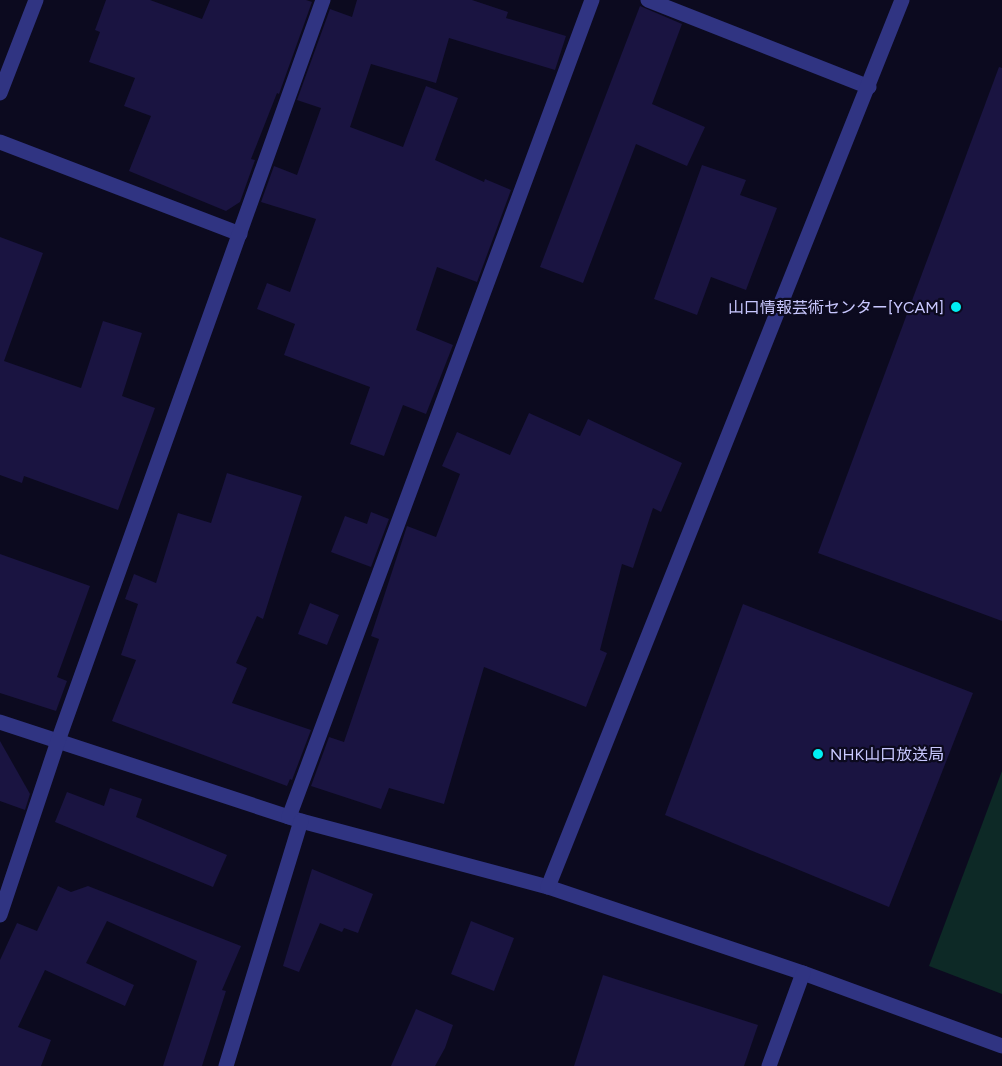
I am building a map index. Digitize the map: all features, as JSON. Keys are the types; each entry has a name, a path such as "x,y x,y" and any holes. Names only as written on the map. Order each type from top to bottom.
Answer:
{"street":[{"path":"0,93 36,0"},
{"path":"0,915 58,741 323,0"},
{"path":"226,1066 295,819 592,0"},
{"path":"648,0 869,87"},
{"path":"548,887 902,0"},
{"path":"0,142 240,234"},
{"path":"0,722 295,819 548,887 804,973 1002,1046"},
{"path":"769,1066 804,973"}],"green space":[{"path":"1002,771 1002,994 929,966"}],"building":[{"path":"106,0 150,0 202,19 210,0 306,0 312,2 279,94 277,93 251,159 255,160 240,202 226,211 129,171 151,116 124,106 135,78 89,62 100,32 95,30"},
{"path":"357,0 472,0 508,12 506,18 566,36 555,70 449,38 436,83 371,64 350,127 403,147 426,86 458,98 435,160 484,182 485,179 511,190 477,282 437,267 416,330 453,345 426,414 403,405 384,456 350,444 370,387 284,355 295,324 257,309 267,283 290,292 316,219 261,202 274,166 297,175 321,108 297,100 330,9 352,17"},
{"path":"640,6 682,24 652,104 705,127 687,166 636,144 583,283 540,267"},
{"name":"山口情報芸術センター[YCAM]","path":"999,67 1002,68 1002,621 818,553"},
{"path":"702,165 746,180 740,195 777,208 746,290 711,277 697,315 654,299"},
{"path":"0,237 43,253 4,361 81,388 103,321 142,333 122,396 155,408 118,510 24,476 22,483 0,475"},
{"path":"529,413 580,436 588,419 682,463 661,512 653,508 633,568 622,564 600,650 607,653 586,707 484,667 444,804 389,788 381,809 311,786 329,737 344,742 379,639 371,636 407,526 436,537 460,474 442,466 457,432 510,455"},
{"path":"227,473 302,496 263,619 257,616 236,663 247,668 232,703 311,730 292,780 290,779 287,786 112,721 136,660 121,655 138,604 125,599 134,574 156,583 178,513 211,523"},
{"path":"371,512 389,519 371,567 331,552 345,516 367,524"},
{"path":"0,554 90,586 57,677 67,681 56,711 0,693"},
{"path":"310,603 339,615 327,645 298,634"},
{"name":"NHK山口放送局","path":"743,604 973,693 889,907 665,815"},
{"path":"0,741 30,794 25,810 0,801"},
{"path":"110,788 142,799 136,817 227,855 213,887 55,822 67,792 104,806"},
{"path":"312,869 373,894 358,933 344,928 342,932 320,923 299,972 283,966"},
{"path":"58,886 71,892 88,886 241,946 222,990 226,991 202,1066 163,1066 197,961 107,921 86,963 134,985 125,1006 45,970 18,1027 51,1040 41,1066 0,1066 0,960 17,923 37,931"},
{"path":"471,921 514,938 494,991 451,974"},
{"path":"603,975 758,1025 744,1066 574,1066"},
{"path":"416,1009 453,1025 445,1048 435,1066 391,1066"}],"place":[{"name":"山口情報芸術センター[YCAM]","path":"956,307"},
{"name":"NHK山口放送局","path":"818,754"}]}
